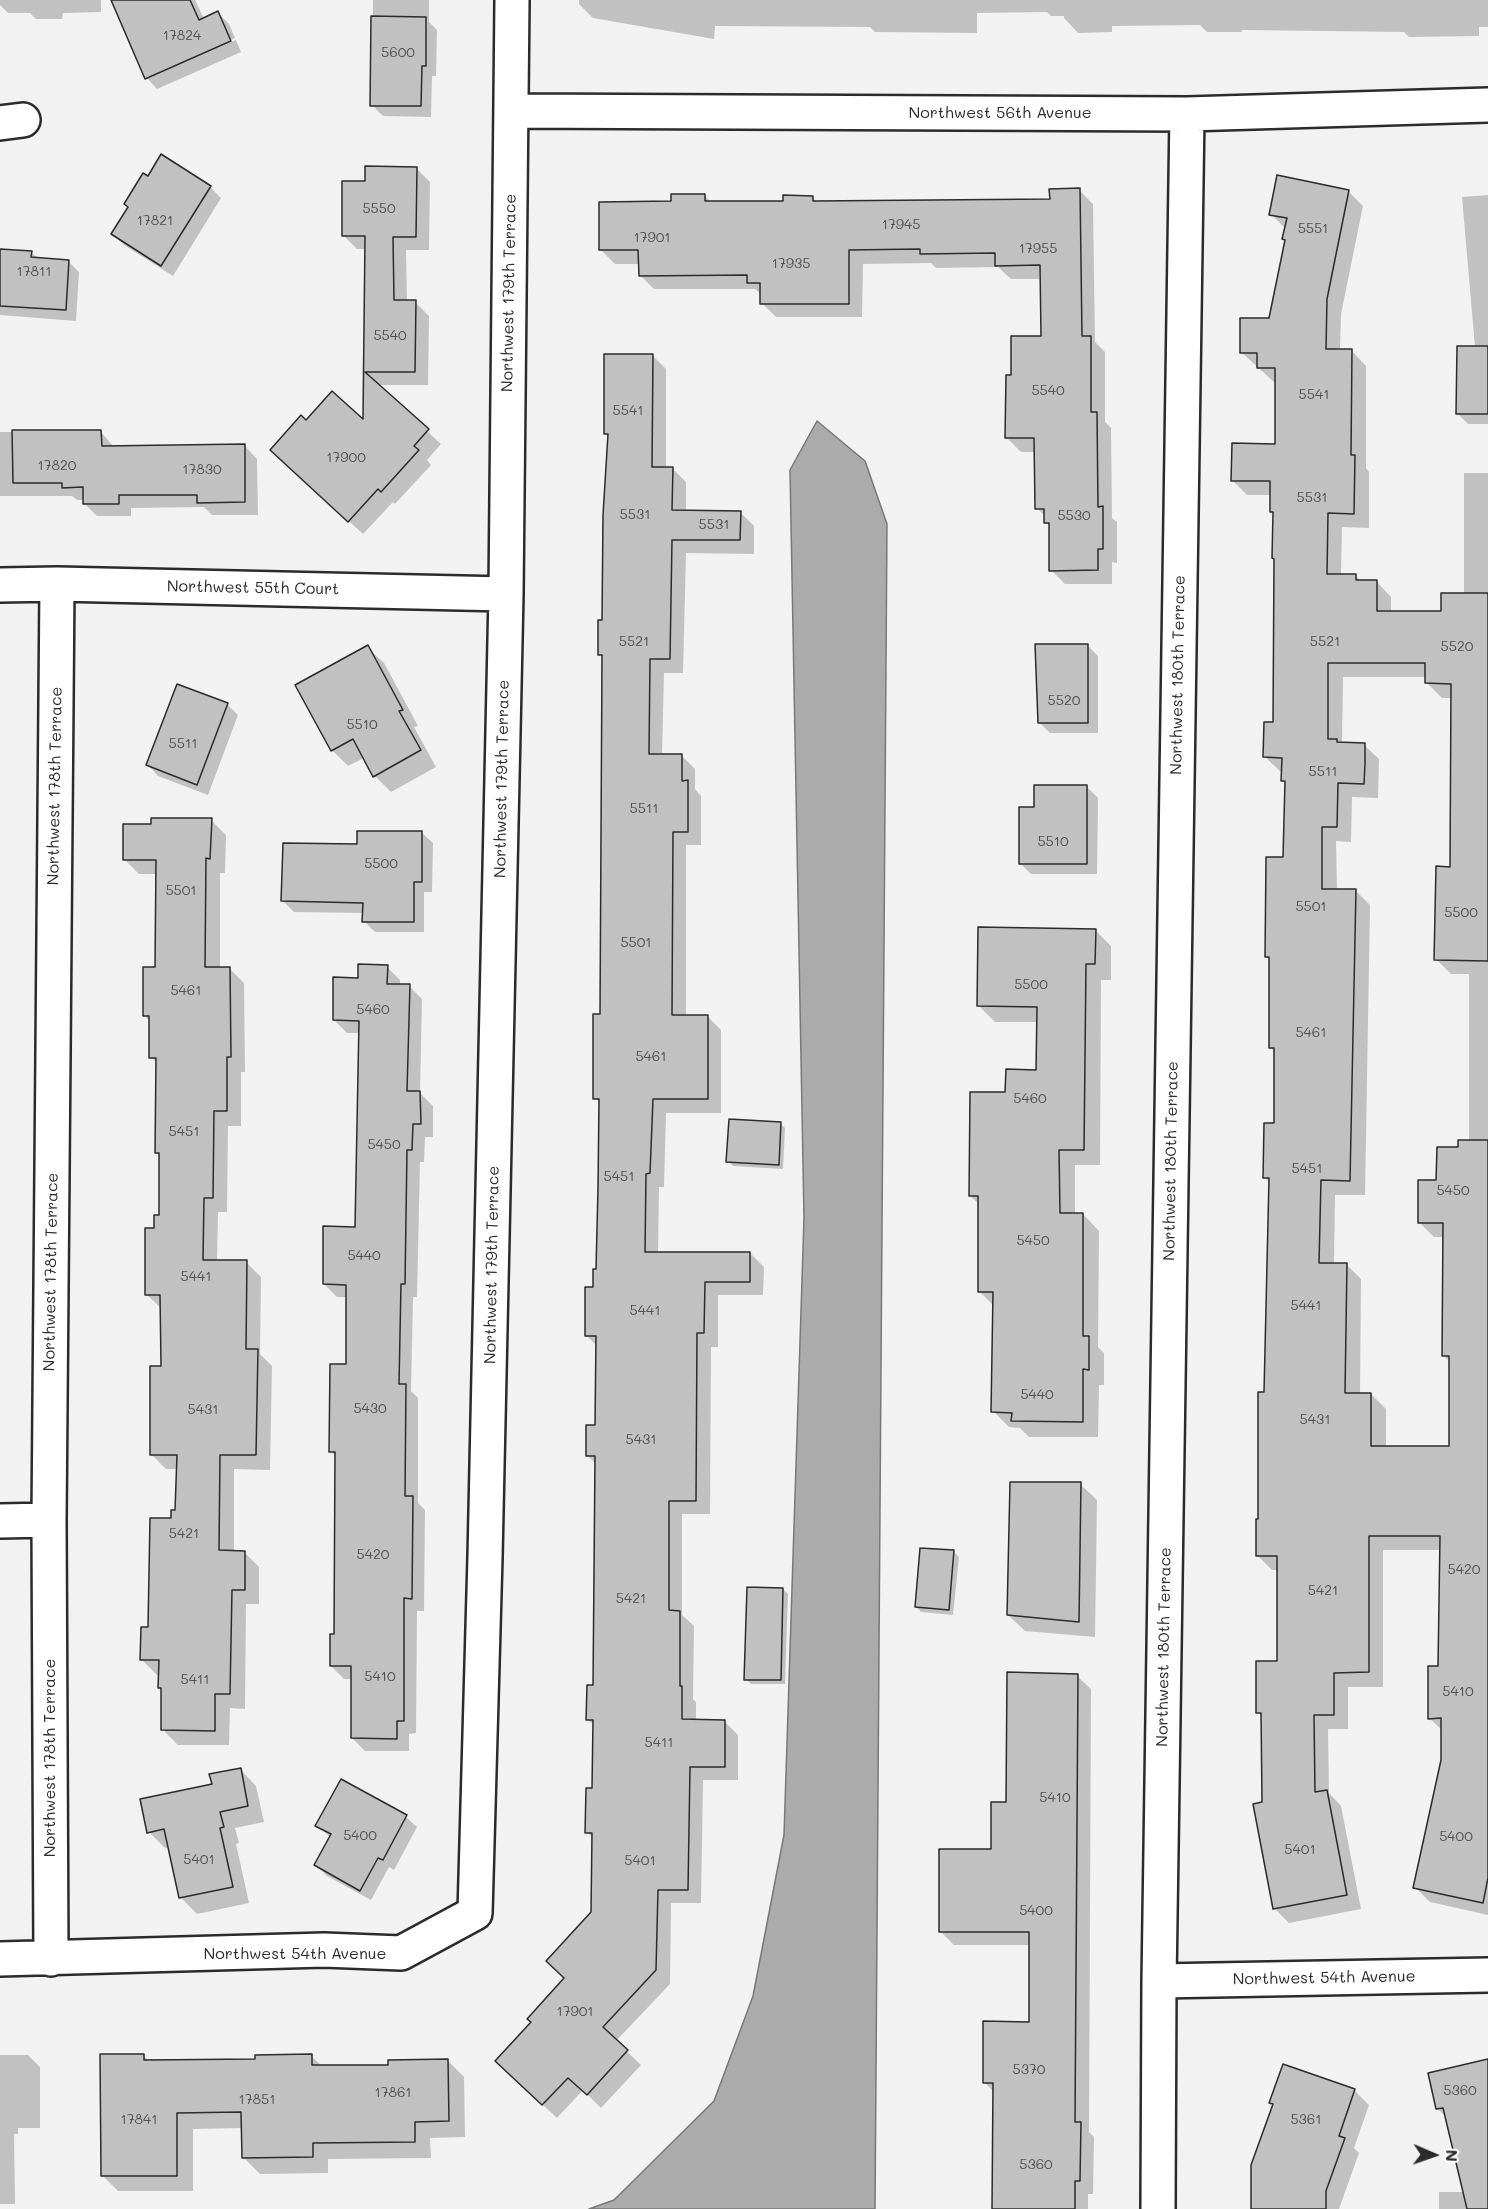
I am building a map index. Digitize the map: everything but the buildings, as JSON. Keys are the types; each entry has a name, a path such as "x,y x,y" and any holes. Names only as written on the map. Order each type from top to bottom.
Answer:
{"street":[{"name":"Northwest 179th Terrace","path":"485,1557 506,594 512,0"},
{"name":"Northwest 56th Avenue","path":"511,111 1187,114 1488,105"},
{"name":"Northwest 180th Terrace","path":"1158,2209 1159,1981 1187,114"},
{"name":"Northwest 55th Court","path":"0,585 57,584 506,594"},
{"name":"Northwest 178th Terrace","path":"51,1959 49,1520 57,584"},
{"path":"0,1521 49,1520"},
{"name":"Northwest 54th Avenue","path":"0,1959 324,1950 401,1953 475,1913 485,1557"},
{"name":"Northwest 54th Avenue","path":"1159,1981 1488,1975"}],"shaded area":[{"path":"817,421 865,461 887,524 875,2209 589,2209 614,2200 714,2101 753,1996 784,1835 804,1218 790,470"}]}
